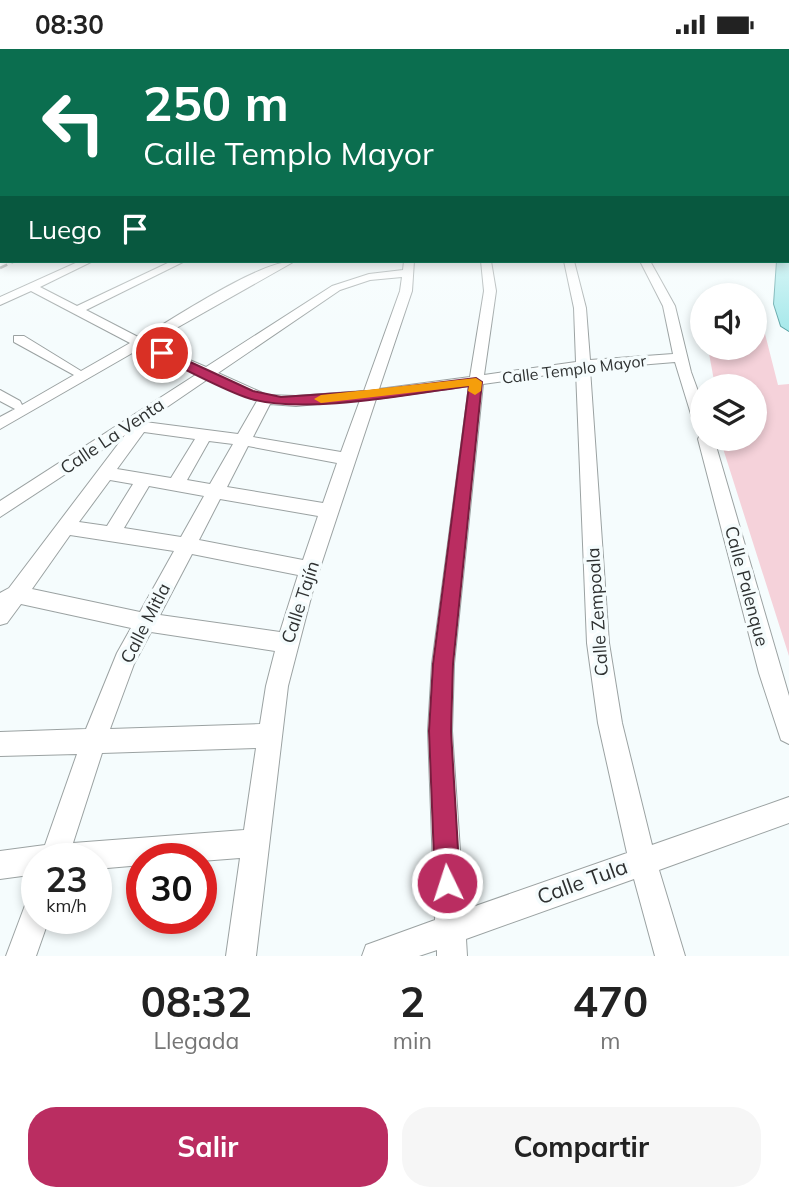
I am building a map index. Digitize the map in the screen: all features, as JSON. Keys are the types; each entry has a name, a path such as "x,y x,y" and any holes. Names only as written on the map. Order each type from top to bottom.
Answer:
{"main road":[{"path":"784,263 782,304 789,326"}],"street":[{"path":"0,301 84,263"},
{"path":"77,310 176,263"},
{"path":"0,424 136,341 272,263"},
{"path":"0,412 254,277 286,263"},
{"path":"451,942 441,745 443,664 476,382 490,291 486,263"},
{"name":"Calle Zempoala","path":"570,263 579,300 603,696 615,755 670,956"},
{"path":"646,263 669,306 690,389"},
{"name":"Calle La Venta","path":"0,510 135,425 205,373 336,288 409,267"},
{"name":"Calle Tajín","path":"241,956 276,686 287,643 347,459 406,291 409,267"},
{"name":"Calle Templo Mayor","path":"31,287 136,341 265,399 305,400 370,395 582,366 682,357"},
{"path":"19,339 74,371"},
{"path":"0,395 15,404"},
{"name":"Calle Mitla","path":"53,843 125,660 265,399"},
{"path":"0,616 8,598 67,527 106,473 135,425 242,440 347,459"},
{"path":"176,484 205,435"},
{"name":"Calle Palenque","path":"709,451 769,673 789,732"},
{"path":"106,473 330,511"},
{"path":"112,533 145,479"},
{"path":"67,527 185,545 311,569"},
{"path":"8,598 287,643"},
{"path":"0,744 269,736"},
{"name":"Calle Tula","path":"377,956 451,942 643,860 789,810"},
{"path":"112,854 255,843"},
{"path":"0,865 21,862"},
{"path":"21,956 29,934"}],"shaded area":[{"path":"767,342 778,385 789,384 789,656 724,451 767,451 767,374 713,374 710,360 767,360"}],"railway":[{"path":"0,268 11,263"}],"slow traffic":[{"path":"321,399 476,382 475,391"}],"route":[{"path":"162,353 249,394 281,401 370,395 476,382 443,664 440,731 447,883"}]}
